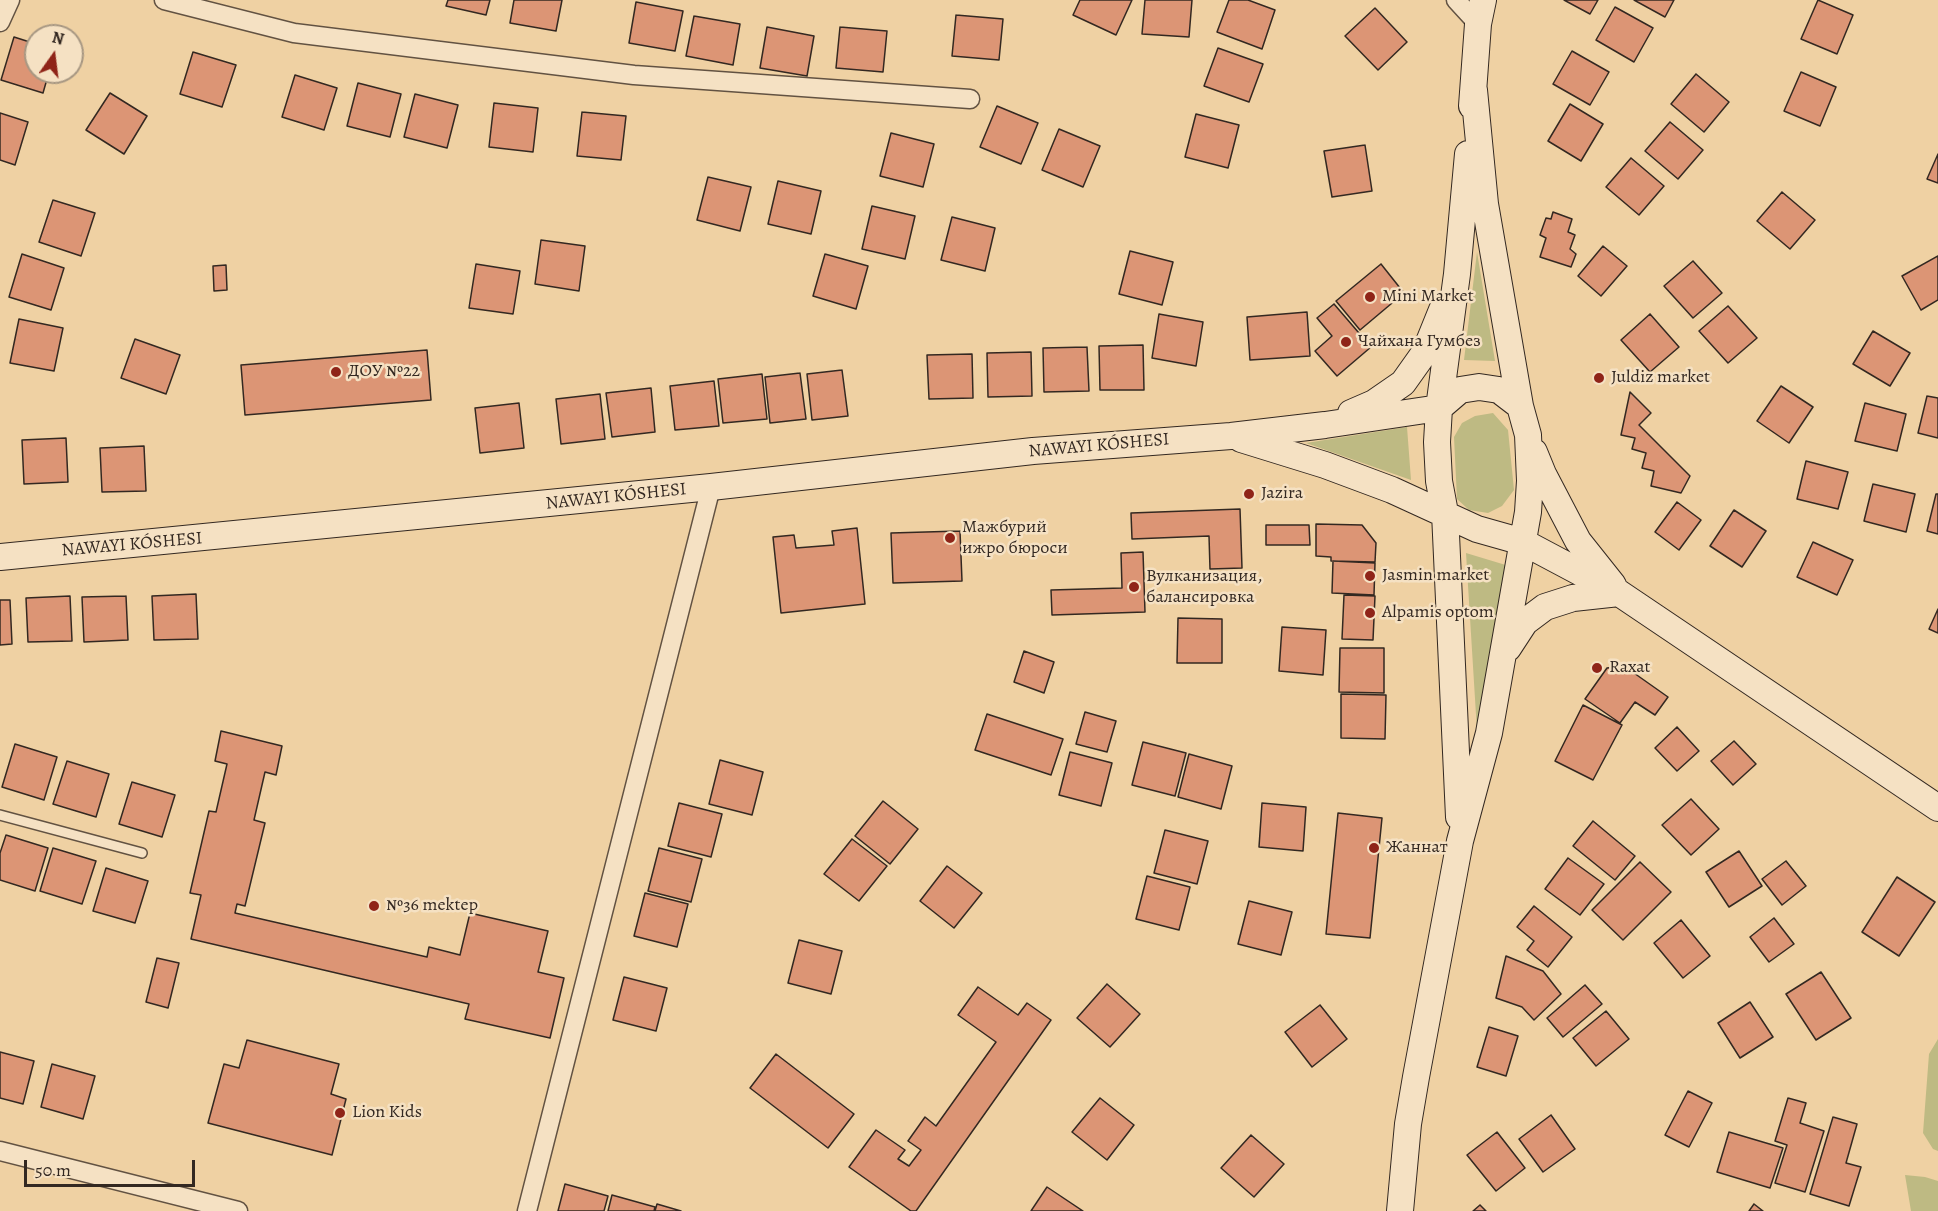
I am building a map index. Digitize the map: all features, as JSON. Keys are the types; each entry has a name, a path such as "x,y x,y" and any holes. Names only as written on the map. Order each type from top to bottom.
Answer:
{"main road":[{"path":"1460,841 1445,513 1439,481 1437,441 1439,408 1457,274 1481,12"},
{"path":"1474,90 1485,204 1520,406 1528,435 1543,474 1578,541 1619,593"},
{"path":"1324,425 1374,403 1403,383 1425,352 1457,274"},
{"path":"0,557 711,487 1033,451 1231,436 1439,408 1460,390 1479,387 1499,390 1520,406"},
{"path":"1400,1211 1408,1124 1416,1077 1460,841 1489,733 1528,512 1530,481 1528,435"},
{"path":"1231,436 1325,465 1392,490 1477,529 1523,542 1619,593 1938,808"},
{"path":"1502,656 1525,622 1545,607 1573,598 1619,593"}],"street":[{"path":"0,22 10,0"},
{"path":"164,0 294,33 634,75 970,99"},
{"path":"1456,0 1481,12"},
{"path":"526,1211 711,487"},
{"path":"0,1151 238,1211"}],"lane":[{"path":"0,815 142,853"}],"shaded area":[{"path":"1477,252 1495,361 1464,360"},
{"path":"1493,413 1508,430 1514,490 1502,506 1488,513 1469,510 1457,499 1454,437 1462,423 1475,416"},
{"path":"1407,427 1411,480 1306,443"},
{"path":"1466,553 1509,566 1477,731"},
{"path":"1938,1039 1938,1151 1933,1149 1923,1133 1929,1054"},
{"path":"1905,1175 1938,1181 1938,1211 1911,1211"}],"building":[{"path":"448,0 490,0 486,15 446,6"},
{"path":"514,0 562,0 556,31 510,23"},
{"path":"1080,0 1132,0 1116,35 1073,15"},
{"path":"1145,0 1192,0 1189,37 1142,34"},
{"path":"1229,0 1248,0 1275,10 1262,49 1217,32"},
{"path":"1564,0 1598,0 1590,14"},
{"path":"1634,0 1674,0 1665,17"},
{"path":"1818,0 1853,15 1837,54 1801,39"},
{"path":"636,2 683,11 675,51 629,43"},
{"path":"1615,7 1653,28 1634,62 1596,40"},
{"path":"1375,8 1407,42 1378,70 1345,36"},
{"path":"956,15 1003,19 999,60 952,56"},
{"path":"694,16 740,24 733,65 686,56"},
{"path":"767,27 814,36 807,76 760,68"},
{"path":"840,27 887,31 883,72 836,68"},
{"path":"14,37 24,40 24,84 46,84 43,93 1,80"},
{"path":"1218,48 1263,64 1249,102 1204,86"},
{"path":"1572,51 1609,72 1590,105 1553,84"},
{"path":"193,52 236,65 222,107 180,94"},
{"path":"1801,72 1836,87 1820,126 1784,111"},
{"path":"1696,74 1729,102 1704,132 1671,104"},
{"path":"295,75 337,88 324,130 282,117"},
{"path":"358,83 401,94 390,137 347,126"},
{"path":"110,93 147,116 124,154 86,130"},
{"path":"415,94 458,105 447,148 404,137"},
{"path":"494,103 538,108 533,152 489,147"},
{"path":"1570,104 1603,124 1581,161 1548,141"},
{"path":"997,106 1038,123 1021,164 980,147"},
{"path":"582,112 626,116 621,160 577,156"},
{"path":"0,113 28,122 15,165 0,160"},
{"path":"1196,114 1239,125 1228,168 1185,157"},
{"path":"1670,122 1703,150 1678,179 1645,151"},
{"path":"1059,129 1100,146 1083,187 1042,170"},
{"path":"891,133 934,144 923,187 880,176"},
{"path":"1365,145 1372,191 1332,197 1324,151"},
{"path":"1938,154 1938,183 1927,179"},
{"path":"1631,158 1664,186 1639,215 1606,187"},
{"path":"708,177 751,187 740,231 697,220"},
{"path":"778,181 821,191 811,234 768,224"},
{"path":"1782,192 1815,220 1790,249 1757,221"},
{"path":"53,200 95,213 81,256 39,242"},
{"path":"872,206 915,216 905,259 862,249"},
{"path":"1553,212 1572,219 1568,232 1575,235 1570,249 1576,254 1571,267 1540,257 1546,238 1540,235 1546,218 1551,219"},
{"path":"952,217 995,228 985,271 941,260"},
{"path":"541,240 585,246 579,291 535,284"},
{"path":"1603,246 1627,266 1601,296 1578,276"},
{"path":"1130,251 1173,262 1162,305 1119,294"},
{"path":"22,254 64,268 51,310 9,297"},
{"path":"825,254 868,266 856,309 813,296"},
{"path":"1938,256 1938,300 1921,310 1902,276"},
{"path":"1693,261 1722,293 1693,318 1664,286"},
{"path":"476,264 520,271 513,314 469,308"},
{"name":"Mini Market","path":"1381,264 1404,293 1360,330 1336,301"},
{"path":"226,265 227,290 214,291 213,266"},
{"name":"Чайхана Гумбез","path":"1334,304 1371,347 1337,376 1315,351 1332,336 1317,318"},
{"path":"1728,306 1757,338 1728,363 1699,331"},
{"path":"1307,312 1310,356 1250,360 1247,317"},
{"path":"1159,314 1203,322 1196,366 1152,358"},
{"path":"1650,314 1679,347 1650,372 1621,340"},
{"path":"19,319 63,328 54,371 10,363"},
{"path":"1873,331 1910,353 1890,386 1853,364"},
{"path":"135,339 180,355 166,394 121,378"},
{"path":"1143,345 1144,390 1100,390 1099,346"},
{"path":"1087,347 1089,391 1044,392 1043,348"},
{"path":"427,350 431,400 245,415 241,365"},
{"path":"1031,352 1032,396 988,397 987,353"},
{"path":"972,354 973,398 929,399 927,355"},
{"path":"842,370 848,416 812,420 807,374"},
{"path":"800,373 806,419 770,423 765,377"},
{"path":"762,374 767,419 723,423 718,379"},
{"path":"714,381 719,426 675,430 670,386"},
{"path":"1781,386 1813,407 1789,443 1757,421"},
{"path":"651,388 655,432 612,437 606,393"},
{"path":"1630,392 1651,413 1639,425 1690,476 1681,493 1651,486 1654,471 1642,468 1646,453 1632,449 1635,438 1621,435"},
{"path":"600,394 605,439 561,444 556,399"},
{"path":"1927,396 1938,398 1938,438 1918,433"},
{"path":"519,403 524,448 480,453 475,408"},
{"path":"1865,403 1906,414 1897,451 1855,441"},
{"path":"66,438 68,482 24,484 22,440"},
{"path":"144,446 146,491 102,492 100,448"},
{"path":"1806,461 1848,472 1838,509 1797,499"},
{"path":"1873,484 1915,494 1906,532 1864,521"},
{"path":"1936,494 1938,494 1938,534 1927,531"},
{"path":"1677,502 1701,520 1679,550 1655,532"},
{"path":"1240,509 1242,568 1210,569 1209,536 1132,539 1131,513"},
{"path":"1734,510 1766,531 1742,567 1710,546"},
{"path":"1316,524 1362,525 1376,543 1375,562 1331,561 1331,557 1316,556"},
{"path":"1266,525 1309,525 1310,545 1266,545"},
{"path":"857,528 865,604 781,613 773,537 794,535 796,548 834,545 832,531"},
{"path":"960,531 962,581 893,583 891,533"},
{"path":"1813,542 1853,560 1837,595 1797,577"},
{"path":"1143,552 1145,612 1052,615 1051,590 1122,588 1121,553"},
{"path":"1333,561 1375,563 1374,595 1332,593"},
{"path":"196,594 198,639 154,640 152,596"},
{"path":"1344,595 1375,596 1373,640 1342,639"},
{"path":"70,596 72,641 28,642 26,598"},
{"path":"126,596 128,640 84,642 82,597"},
{"path":"0,600 10,600 12,644 0,645"},
{"path":"1938,609 1938,633 1929,629"},
{"path":"1178,618 1222,619 1222,663 1177,663"},
{"path":"1282,627 1326,630 1323,675 1279,671"},
{"path":"1340,648 1384,648 1384,693 1339,692"},
{"path":"1024,651 1054,662 1044,693 1014,682"},
{"path":"1624,666 1668,697 1655,715 1635,702 1620,723 1585,699 1607,668"},
{"path":"1341,694 1386,695 1385,739 1341,738"},
{"path":"1583,705 1622,725 1593,780 1555,761"},
{"path":"1085,712 1116,721 1107,752 1076,744"},
{"path":"987,714 1063,739 1051,775 975,750"},
{"path":"1677,727 1699,751 1677,771 1655,748"},
{"path":"221,731 282,746 276,775 265,772 254,820 265,823 245,906 237,904 235,913 427,957 429,947 460,955 470,913 548,931 538,972 564,978 550,1038 465,1019 469,1004 191,939 201,895 190,893 209,811 216,812 227,764 215,761"},
{"path":"1734,741 1756,764 1733,785 1711,761"},
{"path":"1143,742 1186,753 1175,796 1132,785"},
{"path":"15,744 57,757 44,800 2,787"},
{"path":"1070,752 1112,763 1101,806 1059,795"},
{"path":"1189,754 1232,766 1221,809 1178,797"},
{"path":"720,760 763,772 752,815 709,804"},
{"path":"67,761 109,774 96,817 53,804"},
{"path":"132,782 175,795 162,837 119,824"},
{"path":"1691,799 1719,829 1691,855 1662,825"},
{"path":"883,801 918,829 890,864 855,836"},
{"path":"679,803 722,814 711,857 668,846"},
{"path":"1262,803 1306,807 1303,851 1259,847"},
{"path":"1338,813 1382,818 1370,938 1326,934"},
{"path":"1593,821 1635,856 1615,880 1573,846"},
{"path":"1165,830 1208,841 1197,884 1154,873"},
{"path":"6,835 48,848 35,891 0,880 0,853"},
{"path":"852,839 887,866 859,901 824,874"},
{"path":"53,848 96,861 82,904 40,891"},
{"path":"659,848 702,859 691,902 648,891"},
{"path":"1739,851 1762,886 1729,907 1706,872"},
{"path":"1568,858 1604,884 1580,915 1545,889"},
{"path":"1786,861 1806,886 1782,905 1762,879"},
{"path":"1640,862 1671,892 1623,940 1592,910"},
{"path":"947,866 982,893 954,928 920,901"},
{"path":"106,868 148,881 135,923 93,911"},
{"path":"1147,876 1190,887 1179,930 1136,919"},
{"path":"1897,877 1935,902 1899,956 1862,932"},
{"path":"645,893 688,904 677,947 634,936"},
{"path":"1249,901 1292,912 1281,955 1238,944"},
{"path":"1534,906 1572,937 1548,967 1527,950 1534,941 1517,927"},
{"path":"1774,918 1794,944 1769,962 1750,937"},
{"path":"1681,920 1710,956 1683,978 1654,943"},
{"path":"799,940 842,951 831,994 788,983"},
{"path":"1506,956 1543,971 1561,994 1534,1020 1522,1007 1496,998"},
{"path":"157,958 179,963 168,1008 146,1002"},
{"path":"1821,972 1851,1018 1816,1040 1786,994"},
{"path":"624,977 667,988 656,1031 613,1020"},
{"path":"1107,984 1140,1014 1110,1047 1077,1018"},
{"path":"1585,985 1602,1004 1563,1037 1547,1018"},
{"path":"978,987 1018,1015 1027,1003 1051,1020 916,1211 911,1211 849,1167 876,1130 905,1150 898,1159 909,1166 921,1150 908,1141 925,1117 936,1126 996,1042 958,1015"},
{"path":"1750,1002 1773,1037 1740,1058 1718,1023"},
{"path":"1320,1005 1347,1039 1312,1067 1285,1032"},
{"path":"1606,1011 1629,1039 1596,1066 1573,1038"},
{"path":"1489,1027 1518,1036 1506,1076 1477,1067"},
{"path":"247,1040 339,1064 331,1094 346,1099 332,1155 208,1123 224,1064 239,1068"},
{"path":"0,1052 34,1061 23,1104 0,1098"},
{"path":"776,1054 854,1114 828,1148 750,1088"},
{"path":"52,1064 95,1076 83,1119 41,1107"},
{"path":"1688,1091 1712,1103 1689,1147 1665,1135"},
{"path":"1100,1098 1134,1125 1107,1160 1072,1132"},
{"path":"1788,1098 1806,1103 1800,1123 1824,1131 1805,1192 1775,1183 1787,1145 1775,1141"},
{"path":"1551,1115 1575,1149 1543,1172 1519,1139"},
{"path":"1833,1117 1857,1124 1846,1163 1861,1167 1849,1206 1810,1194"},
{"path":"1497,1132 1525,1168 1496,1191 1467,1155"},
{"path":"1729,1132 1783,1148 1770,1188 1717,1172"},
{"path":"1251,1135 1284,1164 1254,1197 1221,1168"},
{"path":"565,1184 608,1196 604,1211 558,1211"},
{"path":"1047,1187 1083,1211 1031,1211"},
{"path":"612,1195 655,1207 654,1211 608,1211"},
{"path":"657,1204 681,1211 655,1211"},
{"path":"1754,1204 1763,1211 1749,1211"},
{"path":"1480,1205 1486,1211 1473,1211"}],"place":[{"name":"Mini Market","path":"1370,297"},
{"name":"Чайхана Гумбез","path":"1346,342"},
{"name":"ДОУ №22","path":"336,372"},
{"name":"Juldiz market","path":"1599,378"},
{"name":"Jazira","path":"1249,494"},
{"name":"Мажбурий ижро бюроси","path":"950,538"},
{"name":"Jasmin market","path":"1370,576"},
{"name":"Вулканизация, балансировка","path":"1134,587"},
{"name":"Alpamis optom","path":"1370,613"},
{"name":"Raxat","path":"1597,668"},
{"name":"Жаннат","path":"1374,848"},
{"name":"№36 mektep","path":"374,906"},
{"name":"Lion Kids","path":"340,1113"}]}
